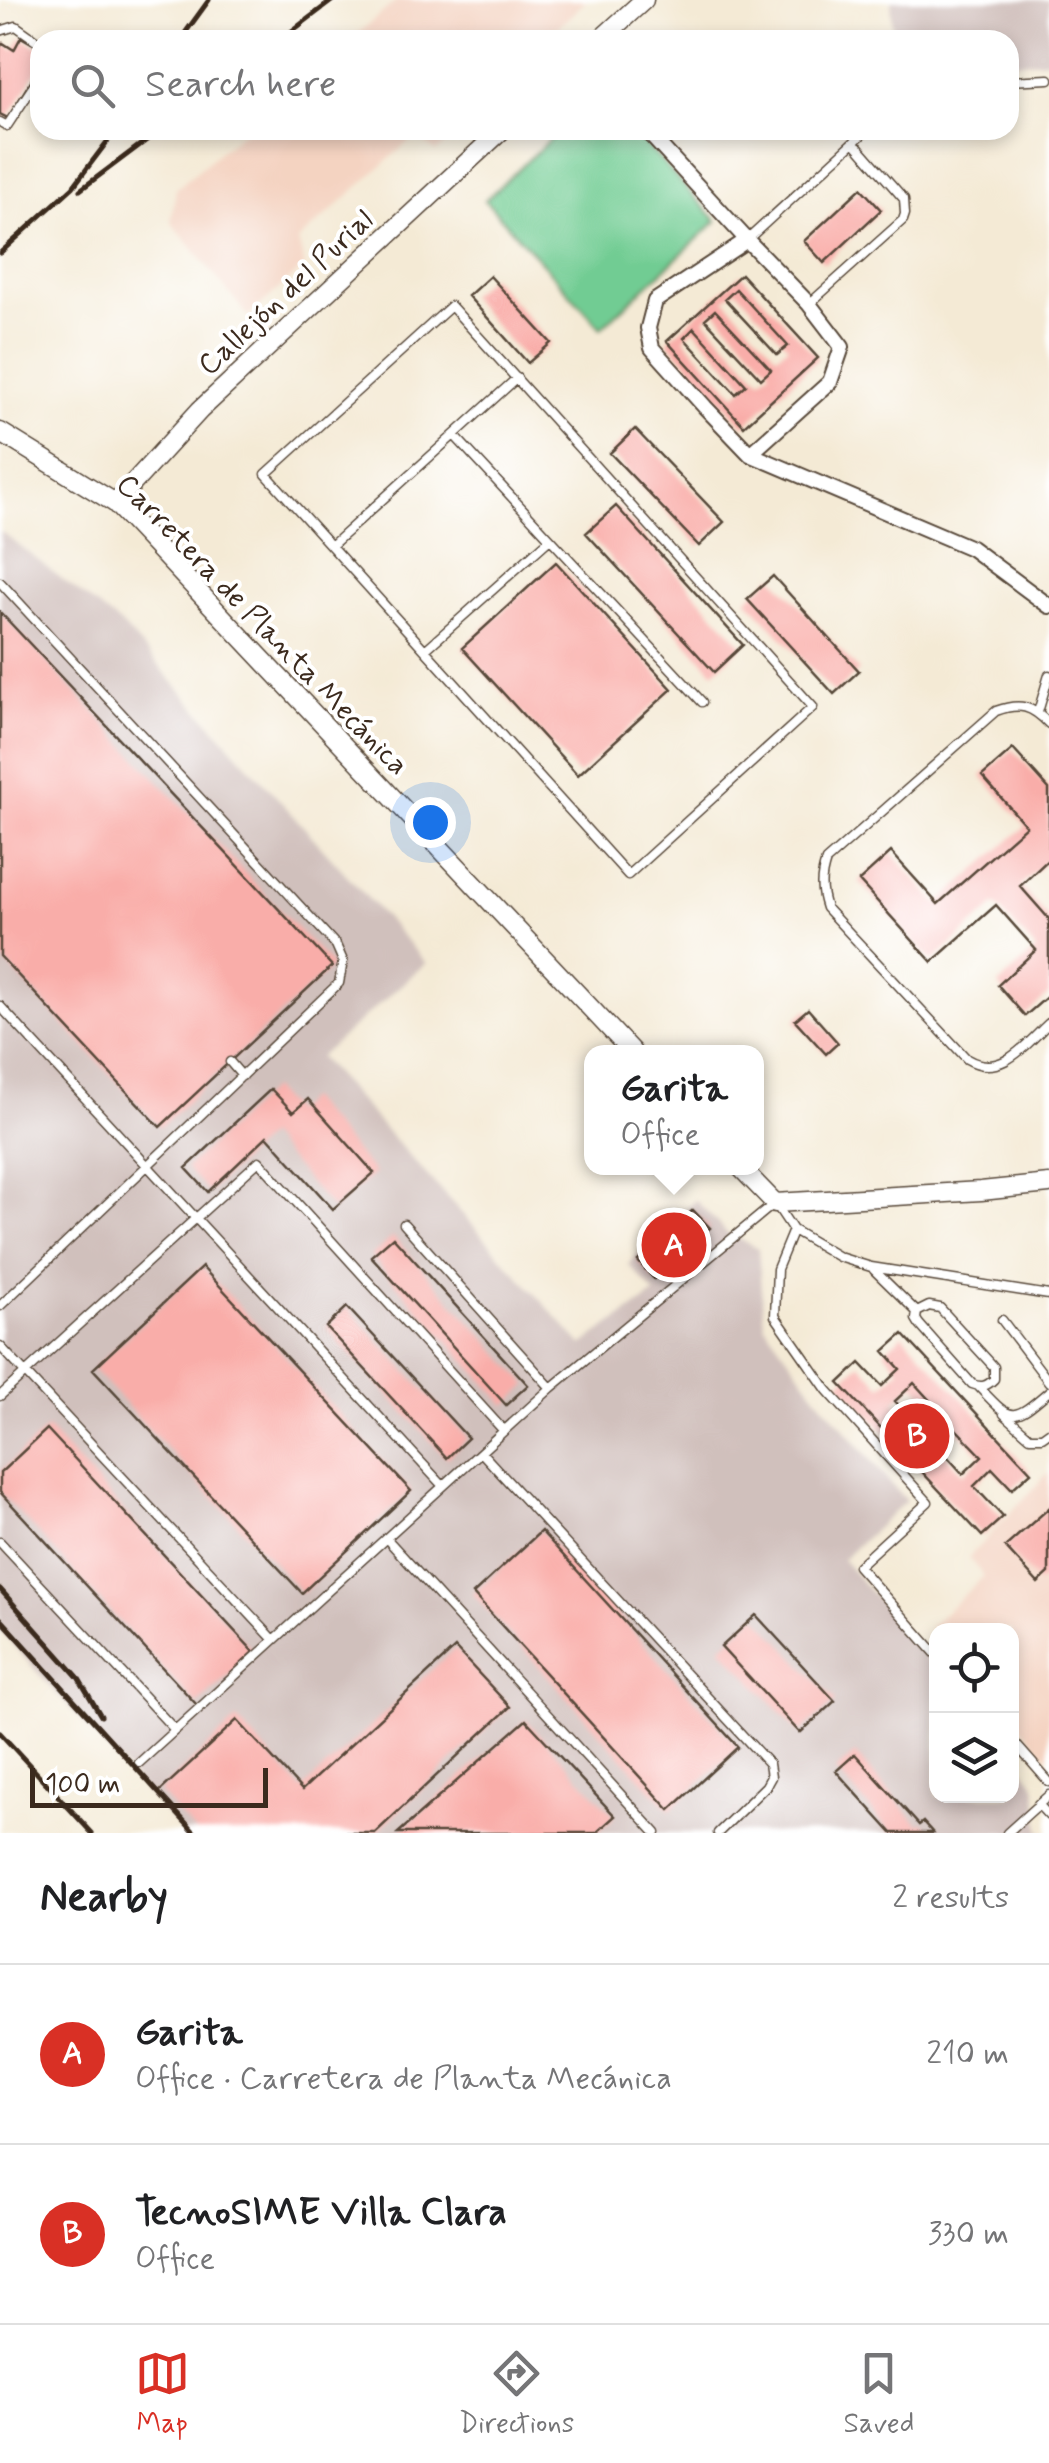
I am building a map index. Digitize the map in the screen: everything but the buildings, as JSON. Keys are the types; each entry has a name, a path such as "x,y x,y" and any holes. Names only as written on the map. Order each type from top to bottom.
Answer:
{"street":[{"path":"611,30 644,0"},
{"name":"Callejón del Purial","path":"114,503 200,410 491,140"},
{"path":"655,140 808,304 842,347 830,382 750,454"},
{"path":"746,240 656,301 648,328 652,348 750,454 972,548 1049,606"},
{"name":"Carretera de Planta Mecánica","path":"0,432 114,503 625,1045"},
{"path":"748,1175 775,1203 1049,1184"}],"lane":[{"path":"0,31 16,26 30,36"},
{"path":"1019,80 1049,79"},
{"path":"0,122 7,126 30,91"},
{"path":"746,240 854,142 904,199 905,214 808,304"},
{"path":"452,306 814,707 628,875 331,546 266,474 452,306"},
{"path":"331,546 517,378"},
{"path":"454,435 702,702"},
{"path":"425,650 550,539"},
{"path":"0,582 336,945 343,960 339,983 0,1306"},
{"path":"1038,712 1049,675"},
{"path":"1049,724 1038,712 1023,706 996,710 826,861 820,891 826,908 967,1059 978,1065 1006,1062 1049,1023"},
{"path":"0,1006 443,1486"},
{"path":"230,1062 242,1076"},
{"path":"0,1396 258,1161 504,1431"},
{"path":"140,1763 551,1388 775,1203 794,1230 839,1258 871,1267 1049,1296"},
{"path":"404,1224 551,1388"},
{"path":"794,1230 777,1270 775,1316 827,1390 928,1502 858,1566 929,1646"},
{"path":"871,1267 917,1312"},
{"path":"929,1306 940,1308 994,1366 994,1379 988,1385 972,1384 919,1324 917,1312 929,1306"},
{"path":"1002,1320 1049,1382"},
{"path":"0,1346 274,1640"},
{"path":"979,1386 1030,1438 1042,1438 1049,1432"},
{"path":"1004,1414 1025,1411 1049,1390"},
{"path":"481,1452 769,1764 771,1777 766,1786 718,1833"},
{"path":"386,1538 656,1833"},
{"path":"0,1542 175,1730"},
{"path":"1019,1748 1049,1782"},
{"path":"1007,1833 1049,1795"},
{"path":"1038,1804 1049,1816"}],"shaded area":[{"path":"397,0 587,0 555,30 362,30"},
{"path":"891,0 1049,0 1049,60 1019,62 1019,30 893,30"},
{"path":"233,140 410,140 298,241 305,266 248,316 171,222 176,189"},
{"path":"422,140 450,140 436,152"},
{"path":"0,531 124,627 426,963 319,1057 582,1345 655,1294 628,1264 695,1200 726,1232 758,1249 764,1324 819,1399 906,1501 842,1559 929,1661 929,1803 1019,1803 1019,1763 1036,1784 1040,1829 1044,1833 183,1833 0,1631"},
{"path":"1049,1472 1049,1758 1019,1725 1019,1623 933,1623 984,1576 968,1558"}],"green space":[{"path":"549,140 641,140 717,221 601,328 485,200"}],"railway":[{"path":"187,30 209,0"},
{"path":"293,30 333,0"},
{"path":"0,253 73,187 108,140"},
{"path":"80,190 147,140"},
{"path":"0,1589 78,1677 101,1716"},
{"path":"0,1618 195,1833"},
{"path":"0,1733 92,1833"}],"place":[{"name":"Garita","path":"674,1245"},
{"name":"TecnoSIME Villa Clara","path":"917,1436"}]}
